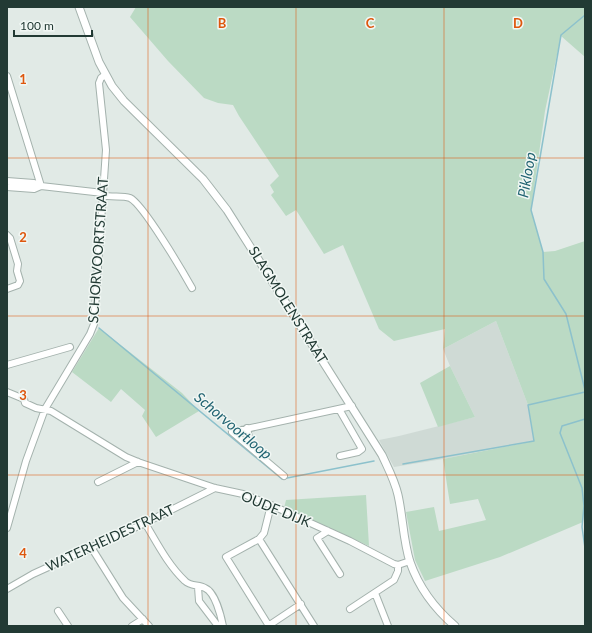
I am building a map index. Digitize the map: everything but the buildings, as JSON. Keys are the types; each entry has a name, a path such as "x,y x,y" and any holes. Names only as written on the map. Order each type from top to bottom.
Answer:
{"street":[{"name":"SLAGMOLENSTRAAT","path":"78,7 97,58 106,75 124,101 194,169 227,210 382,455 391,473 398,494 410,561 423,590 434,606 455,626"},
{"name":"SCHORVOORTSTRAAT","path":"7,528 26,461 44,409 90,334 94,324 106,150 99,83 101,78 106,75"},
{"path":"7,76 41,186"},
{"path":"7,181 34,183 41,186 103,194 133,200 150,220 192,288"},
{"path":"7,187 34,188 41,186"},
{"path":"7,235 10,238 18,264 17,271 20,281 18,285 7,289"},
{"path":"7,365 70,347"},
{"name":"OUDE DIJK","path":"7,392 24,399 25,403 36,408 51,411 113,449 138,462 215,488 243,494 271,505 398,565"},
{"path":"284,476 232,432 352,406"},
{"path":"339,409 362,449 358,452 340,456"},
{"path":"247,428 250,442"},
{"path":"98,482 138,462"},
{"name":"WATERHEIDESTRAAT","path":"7,589 33,574 215,488"},
{"path":"271,505 264,533 260,539 226,557 268,626 301,604"},
{"path":"145,522 165,555 184,580 188,584 198,587 205,587 211,592 223,626"},
{"path":"328,531 317,538 340,574"},
{"path":"260,539 314,626"},
{"path":"92,547 115,586 149,626"},
{"path":"350,610 394,580 398,571 398,565 410,561"},
{"path":"198,587 199,601 218,626"},
{"path":"375,593 388,626"},
{"path":"58,611 68,626"},
{"path":"132,626 143,619"}],"shaded area":[{"path":"496,321 528,405 534,441 394,467 379,440 475,417 443,349"}],"green space":[{"path":"136,7 585,7 585,57 561,36 545,111 531,210 543,252 555,251 585,241 585,498 583,522 500,557 425,581 415,560 406,512 434,507 439,531 486,520 478,499 450,504 443,459 534,441 528,405 496,321 443,349 445,329 394,341 379,329 343,245 324,254 296,210 286,216 271,195 274,192 270,185 279,176 233,105 218,103 204,98 168,61 130,17"},
{"path":"99,328 182,393 199,411 156,437 142,416 145,410 121,389 111,402 72,372"},
{"path":"450,366 475,417 438,427 420,383"},
{"path":"366,495 369,546 284,508 286,500"}],"waterway":[{"name":"Pikloop","path":"585,15 561,35 531,210 543,252 544,279 566,314 585,390"},
{"name":"Schorvoortloop","path":"99,328 282,479 374,461"},
{"name":"Schorvoortloop","path":"403,464 534,441 528,405 585,392"},
{"name":"Pikloop","path":"585,419 562,426 560,433 582,488 584,506 582,527 585,548"}]}
